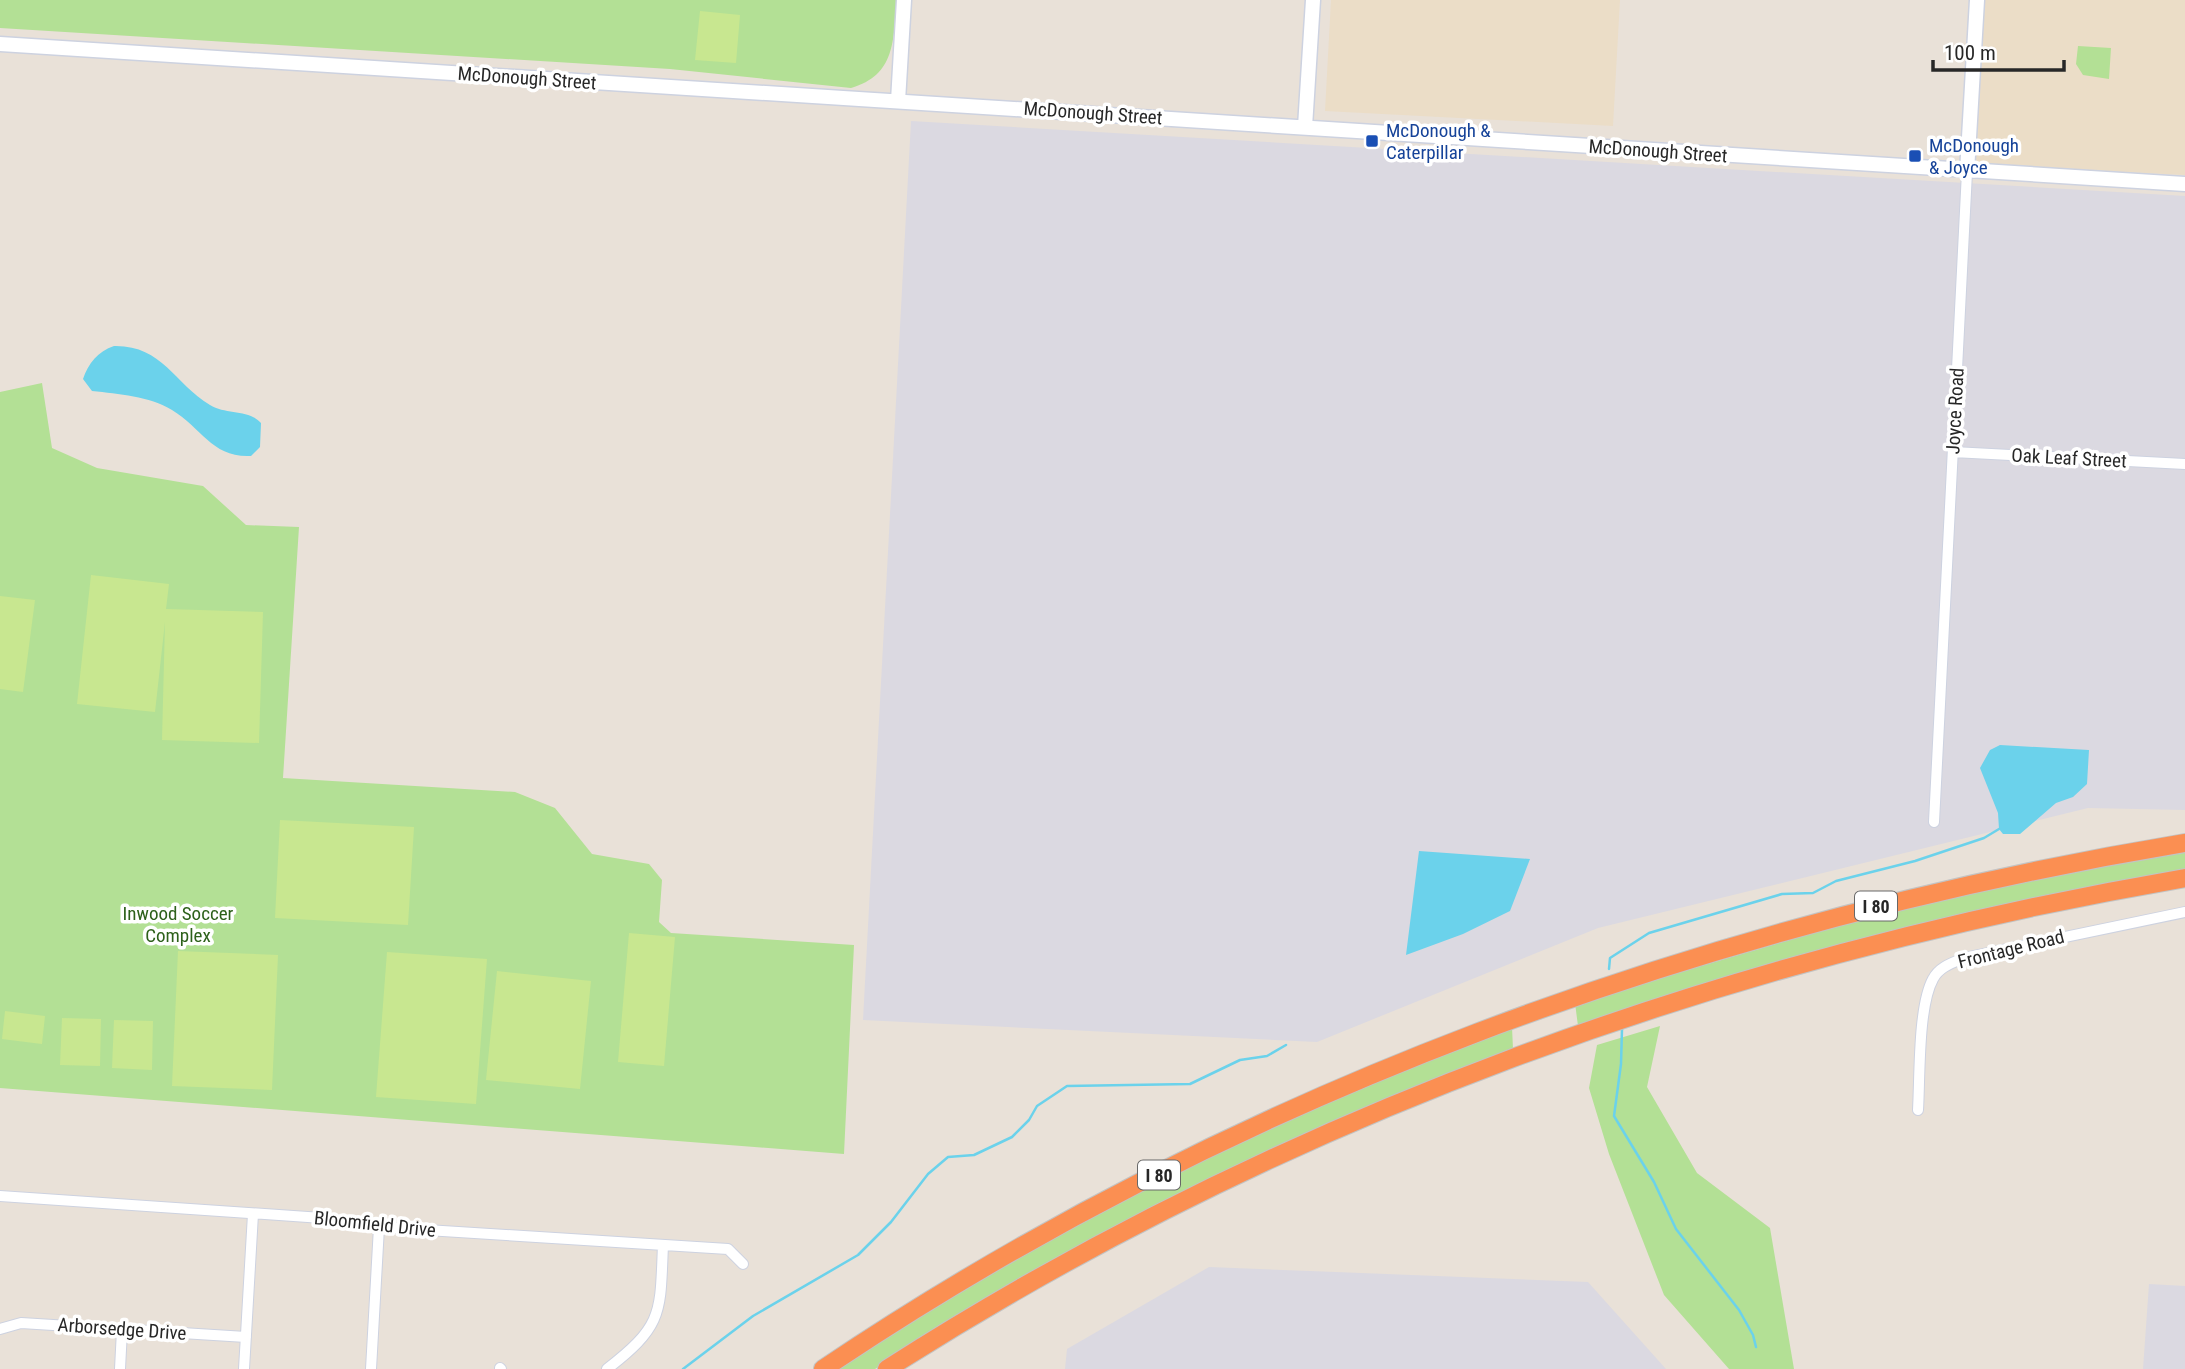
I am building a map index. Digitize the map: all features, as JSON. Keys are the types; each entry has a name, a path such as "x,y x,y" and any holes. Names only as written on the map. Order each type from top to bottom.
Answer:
{"highway":[{"name":"I 80","path":"823,1369 1007,1256 1149,1180 1305,1105 1514,1018 1711,952 1879,905 2043,868 2185,843"},
{"name":"I 80","path":"887,1369 1013,1294 1161,1213 1317,1138 1513,1056 1711,989 1877,942 2011,911 2185,878"}],"street":[{"path":"898,101 904,0"},
{"path":"1305,127 1313,0"},
{"name":"Joyce Road","path":"1934,822 1977,0"},
{"name":"McDonough Street","path":"0,44 2185,184"},
{"name":"Oak Leaf Street","path":"1953,452 2185,464"},
{"name":"Frontage Road","path":"1918,1110 1926,1001 1933,978 1944,966 1977,955 2185,912"},
{"name":"Bloomfield Drive","path":"0,1196 322,1218 379,1227 729,1249 743,1264"},
{"path":"244,1369 253,1214"},
{"path":"371,1369 379,1227"},
{"path":"607,1369 638,1346 655,1322 660,1306 663,1245"},
{"name":"Arborsedge Drive","path":"0,1329 21,1323 246,1337"},
{"path":"120,1369 122,1330"}],"shaded area":[{"path":"1331,0 1620,0 1613,126 1325,111"},
{"path":"1982,0 2185,0 2185,175 1970,164"},
{"path":"911,121 2185,196 2185,810 2088,808 1598,928 1317,1042 863,1020"},
{"path":"1209,1267 1588,1282 1666,1369 1065,1369 1067,1349"},
{"path":"2149,1284 2185,1286 2185,1369 2143,1369"}],"green space":[{"path":"0,0 897,0 893,42 884,65 866,82 851,88 670,69 0,28"},
{"path":"700,11 740,15 736,63 695,60"},
{"path":"2078,46 2111,48 2109,79 2083,75 2076,64"},
{"name":"Inwood Soccer Complex","path":"42,383 52,448 97,468 203,486 246,525 299,527 283,778 515,792 555,808 592,854 649,864 662,880 659,922 671,933 854,945 844,1154 0,1088 0,392"},
{"path":"91,575 169,584 166,609 263,612 259,743 162,740 165,622 155,712 77,704"},
{"path":"0,596 35,600 23,692 0,689"},
{"path":"280,820 414,827 408,925 275,918"},
{"path":"2185,850 2185,872 2030,900 1878,936 1578,1026 1575,1003 1915,903"},
{"path":"629,933 675,937 664,1066 618,1062"},
{"path":"178,951 278,955 272,1090 172,1086"},
{"path":"387,952 487,959 476,1104 376,1097"},
{"path":"497,971 591,981 580,1089 486,1080"},
{"path":"5,1011 45,1016 42,1044 2,1039"},
{"path":"62,1018 101,1019 100,1066 60,1065"},
{"path":"114,1020 153,1021 152,1070 112,1068"},
{"path":"1660,1026 1647,1087 1697,1173 1770,1228 1794,1369 1729,1369 1664,1295 1609,1154 1589,1088 1597,1045"},
{"path":"1512,1027 1513,1049 1353,1113 954,1320 875,1369 837,1369 1018,1258 1205,1158 1357,1090"}],"water":[{"path":"114,346 130,347 156,358 210,405 256,419 261,423 260,447 251,456 226,452 163,405 134,396 92,391 83,379 85,373 98,355"},
{"path":"2000,745 2089,750 2087,784 2073,797 2056,803 2020,834 2003,834 1999,829 1998,813 1980,768 1990,750"},
{"path":"1419,851 1530,859 1510,911 1463,934 1406,955"}],"waterway":[{"path":"1609,969 1610,958 1649,933 1782,894 1813,893 1836,881 1915,861 1984,838 1999,829"},
{"path":"1622,1029 1621,1064 1614,1116 1654,1182 1676,1229 1739,1310 1753,1335 1756,1347"},
{"path":"683,1369 753,1316 858,1255 891,1222 928,1174 948,1157 974,1155 1012,1137 1029,1120 1037,1106 1067,1086 1190,1084 1240,1060 1267,1056 1286,1045"}],"place":[{"name":"McDonough & Caterpillar","path":"1372,141"},
{"name":"McDonough & Joyce","path":"1915,156"}]}
